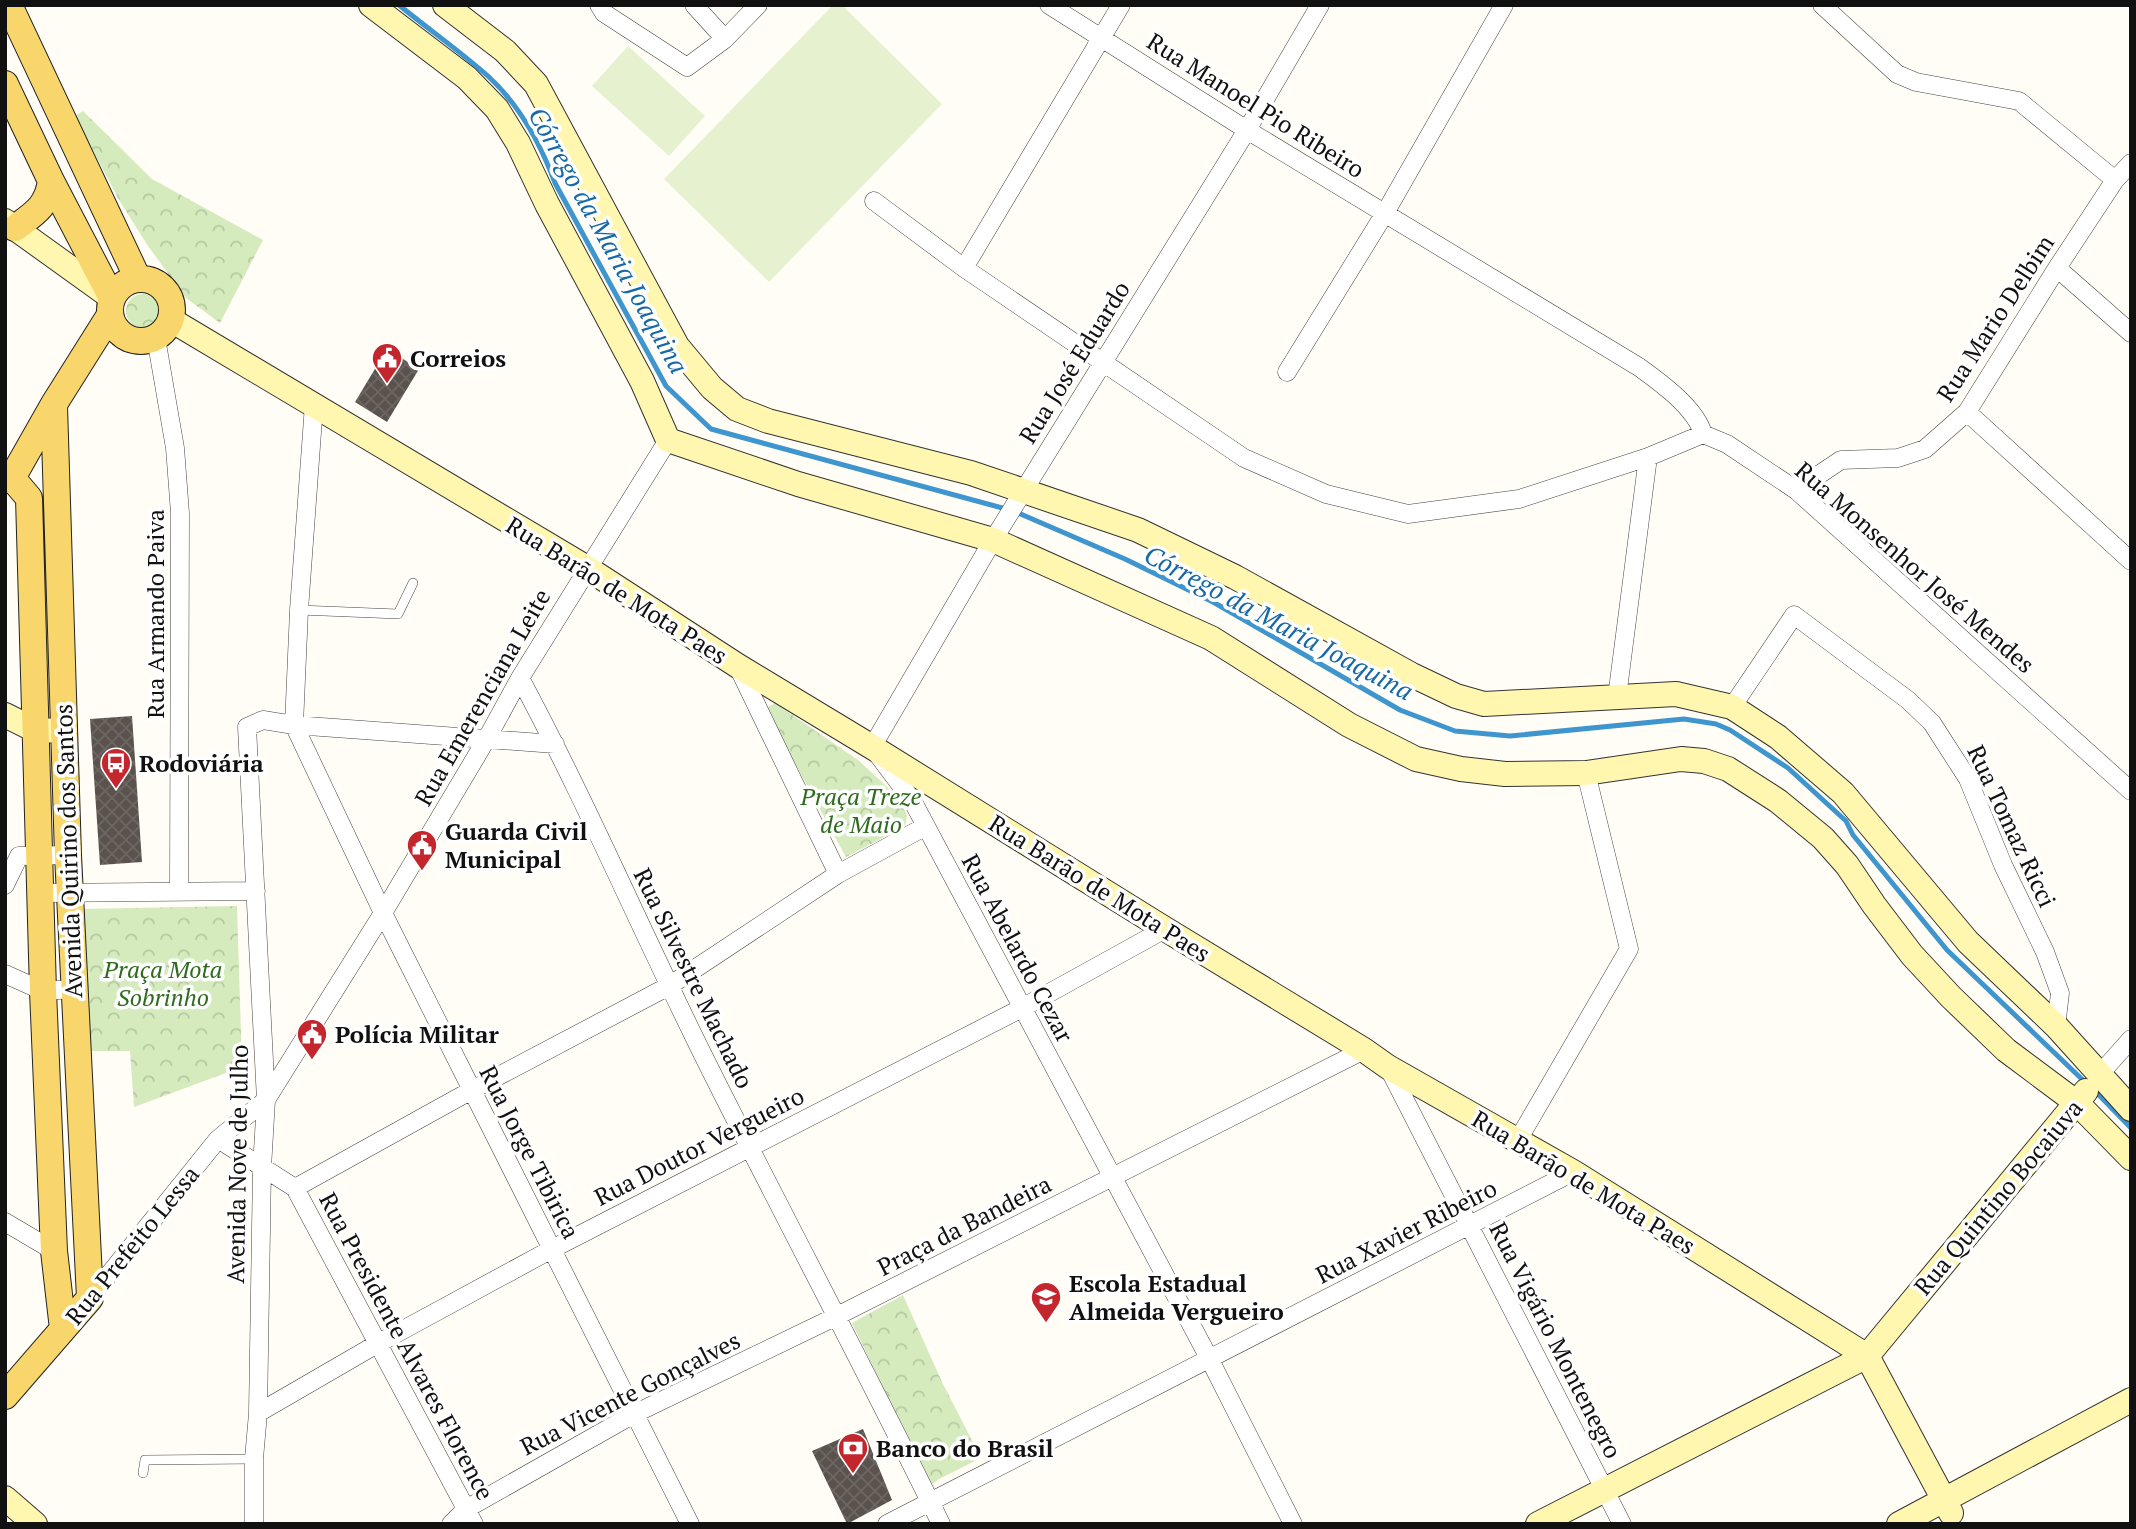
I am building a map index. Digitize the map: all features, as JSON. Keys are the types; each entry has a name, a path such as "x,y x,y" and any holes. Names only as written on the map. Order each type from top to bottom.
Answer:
{"main road":[{"path":"9,5 138,279"},
{"path":"371,5 467,78 497,109 518,143 547,204 642,381 668,440 798,485 993,540 1211,638 1349,725 1416,759 1461,769 1505,774 1586,774 1681,759 1704,761 1728,769 1760,789 1824,838 1912,954 1951,997 2006,1050 2077,1103 2131,1158"},
{"path":"444,5 505,51 536,83 677,346 712,388 737,409 768,421 971,473 1138,530 1235,577 1412,675 1456,696 1484,704 1676,694 1732,707 1778,737 1843,793 1968,942 2056,1026 2131,1109"},
{"path":"5,84 111,307 113,325 127,339 147,342 164,329 173,310 166,291 158,284 138,279 122,285 111,307 54,404 7,480"},
{"path":"51,181 43,206 10,225 111,307"},
{"name":"Rua Barão de Mota Paes","path":"164,329 314,405 587,568 738,666 1364,1049 1388,1068 1573,1172 1867,1356 1945,1515"},
{"name":"Avenida Quirino dos Santos","path":"54,404 50,731 40,856 54,1251 63,1329"},
{"name":"Avenida Quirino dos Santos","path":"7,480 29,498 50,731 68,855 90,1298"},
{"path":"5,715 50,731"},
{"name":"Rua Quintino Bocaiuva","path":"1867,1356 2099,1075"},
{"name":"Rua Prefeito Lessa","path":"5,1396 90,1298"},
{"path":"1538,1524 1867,1356"},
{"path":"1899,1524 1945,1515 2128,1413"},
{"path":"5,1499 35,1524"}],"street":[{"path":"599,5 604,13 687,67 725,39 758,5"},
{"path":"694,5 725,39"},
{"name":"Rua Manoel Pio Ribeiro","path":"1049,5 1247,130 1639,367 1668,388 1700,423 1703,434"},
{"path":"964,268 1121,5"},
{"name":"Rua José Eduardo","path":"872,747 993,540 1247,130 1320,5"},
{"path":"1287,372 1385,213 1504,5"},
{"path":"1822,5 1897,74 1916,82 2019,101 2115,180"},
{"name":"Rua Mario Delbim","path":"1796,489 1841,460 1898,458 1925,449 1967,412 2057,268 2115,180 2131,163"},
{"path":"874,201 964,268 1244,458 1326,494 1408,514 1520,499 1648,457 1703,434"},
{"path":"2057,268 2131,333"},
{"name":"Rua Armando Paiva","path":"164,329 180,513 179,892"},
{"path":"314,405 299,610 294,725 555,744"},
{"path":"1967,412 2131,561"},
{"name":"Rua Monsenhor José Mendes","path":"1703,434 1727,444 1796,489 2131,791"},
{"name":"Rua Emerenciana Leite","path":"265,1100 383,913 520,678 668,440"},
{"path":"1617,697 1648,457"},
{"name":"Rua Tomaz Ricci","path":"1732,707 1794,615 1908,700 1932,723 1968,779 2003,865 2045,952 2060,993 2056,1026"},
{"path":"738,666 838,874"},
{"name":"Rua Silvestre Machado","path":"520,678 555,744 749,1148 941,1524"},
{"name":"Avenida Nove de Julho","path":"254,1524 265,1100 247,727 262,720 294,725"},
{"name":"Rua Jorge Tibirica","path":"294,725 383,913 690,1524"},
{"name":"Rua Abelardo Cezar","path":"872,747 912,800 1210,1360"},
{"path":"1518,1140 1629,948 1586,774"},
{"path":"295,1188 472,1090 669,986 838,874 926,826"},
{"path":"5,885 19,856 68,855"},
{"path":"41,892 256,891"},
{"name":"Rua Doutor Vergueiro","path":"258,1413 377,1344 552,1249 1022,1008 1165,929"},
{"path":"5,974 43,991 74,989"},
{"name":"Rua Quintino Bocaiuva","path":"2099,1075 2131,1040"},
{"path":"1112,1178 1364,1049"},
{"name":"Rua Vigário Montenegro","path":"1388,1068 1622,1524"},
{"name":"Rua Prefeito Lessa","path":"90,1298 218,1139 265,1100"},
{"name":"Rua Presidente Alvares Florence","path":"218,1139 295,1188 470,1516"},
{"name":"Rua Xavier Ribeiro","path":"887,1524 1573,1172"},
{"name":"Praça da Bandeira","path":"837,1316 1112,1178"},
{"path":"5,1222 54,1251"},
{"name":"Rua Vicente Gonçalves","path":"452,1524 470,1516 634,1414 837,1316"},
{"path":"1210,1360 1293,1524"}],"lane":[{"path":"299,610 398,614 413,583"},
{"path":"143,1473 145,1461 254,1459"}],"green space":[{"path":"833,5 842,5 942,104 769,282 664,179"},
{"path":"628,46 705,116 669,156 592,86"},
{"path":"83,111 152,179 263,240 220,323 186,298 148,246 119,200 75,116"},
{"path":"143,294 155,299 160,311 155,323 143,328 131,323 126,311 131,299"},
{"name":"Praça Treze de Maio","path":"775,703 858,760 882,782 900,800 907,816 905,826 846,857 765,709"},
{"name":"Praça Mota Sobrinho","path":"237,906 242,1067 134,1107 130,1051 84,1051 81,909"},
{"path":"903,1295 942,1382 981,1458 930,1486 852,1323"}],"building":[{"name":"Correios","path":"387,349 419,369 387,422 355,402"},
{"name":"Rodoviária","path":"132,716 142,862 100,865 90,719"},
{"name":"Banco do Brasil","path":"863,1429 892,1500 847,1524 812,1451"}],"waterway":[{"name":"Córrego da Maria Joaquina","path":"399,5 478,67 510,100 536,140 555,183 666,386 711,429 1006,509"},
{"name":"Córrego da Maria Joaquina","path":"1016,512 1125,559 1213,602 1400,710 1455,731 1510,736 1684,719 1716,724 1730,730 1788,768 1846,821 1853,835 1947,950 2087,1084"},
{"name":"Córrego da Maria Joaquina","path":"2094,1090 2131,1128"}],"place":[{"name":"Correios","path":"387,385"},
{"name":"Rodoviária","path":"116,790"},
{"name":"Guarda Civil Municipal","path":"422,872"},
{"name":"Polícia Militar","path":"312,1061"},
{"name":"Escola Estadual Almeida Vergueiro","path":"1046,1324"},
{"name":"Banco do Brasil","path":"853,1475"}]}
